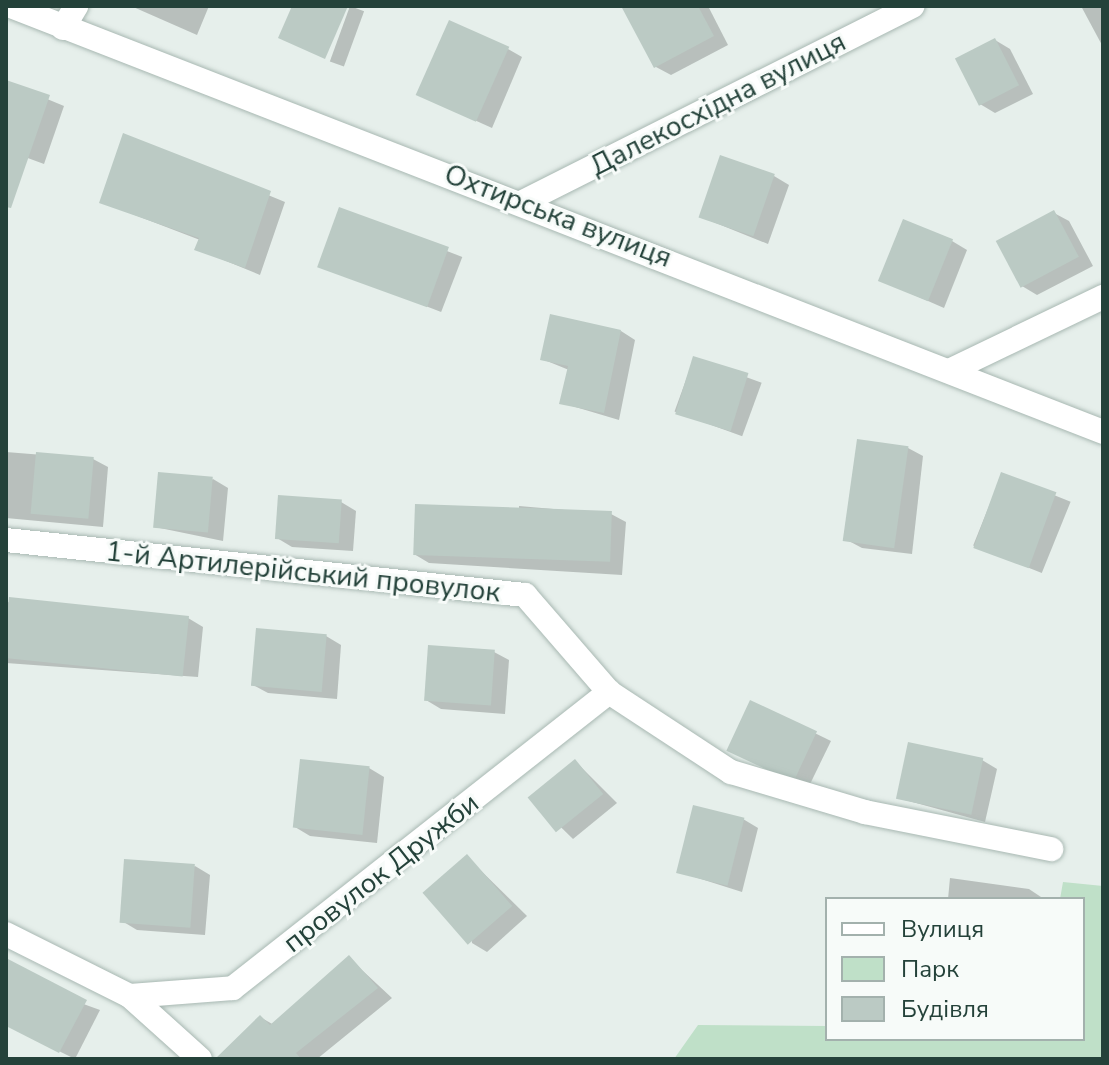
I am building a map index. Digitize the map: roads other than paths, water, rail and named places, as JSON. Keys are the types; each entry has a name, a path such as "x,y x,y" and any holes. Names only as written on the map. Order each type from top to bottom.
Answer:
{"street":[{"name":"Охтирська вулиця","path":"11,6 523,202 1103,432"},
{"path":"63,28 76,6"},
{"name":"Далекосхідна вулиця","path":"523,202 913,6"},
{"path":"949,371 1103,297"},
{"name":"1-й Артилерійський провулок","path":"6,540 525,595 609,692 731,772 865,812 1051,849"},
{"name":"провулок Дружби","path":"130,996 233,988 609,692"},
{"path":"6,934 130,996 200,1059"}]}
